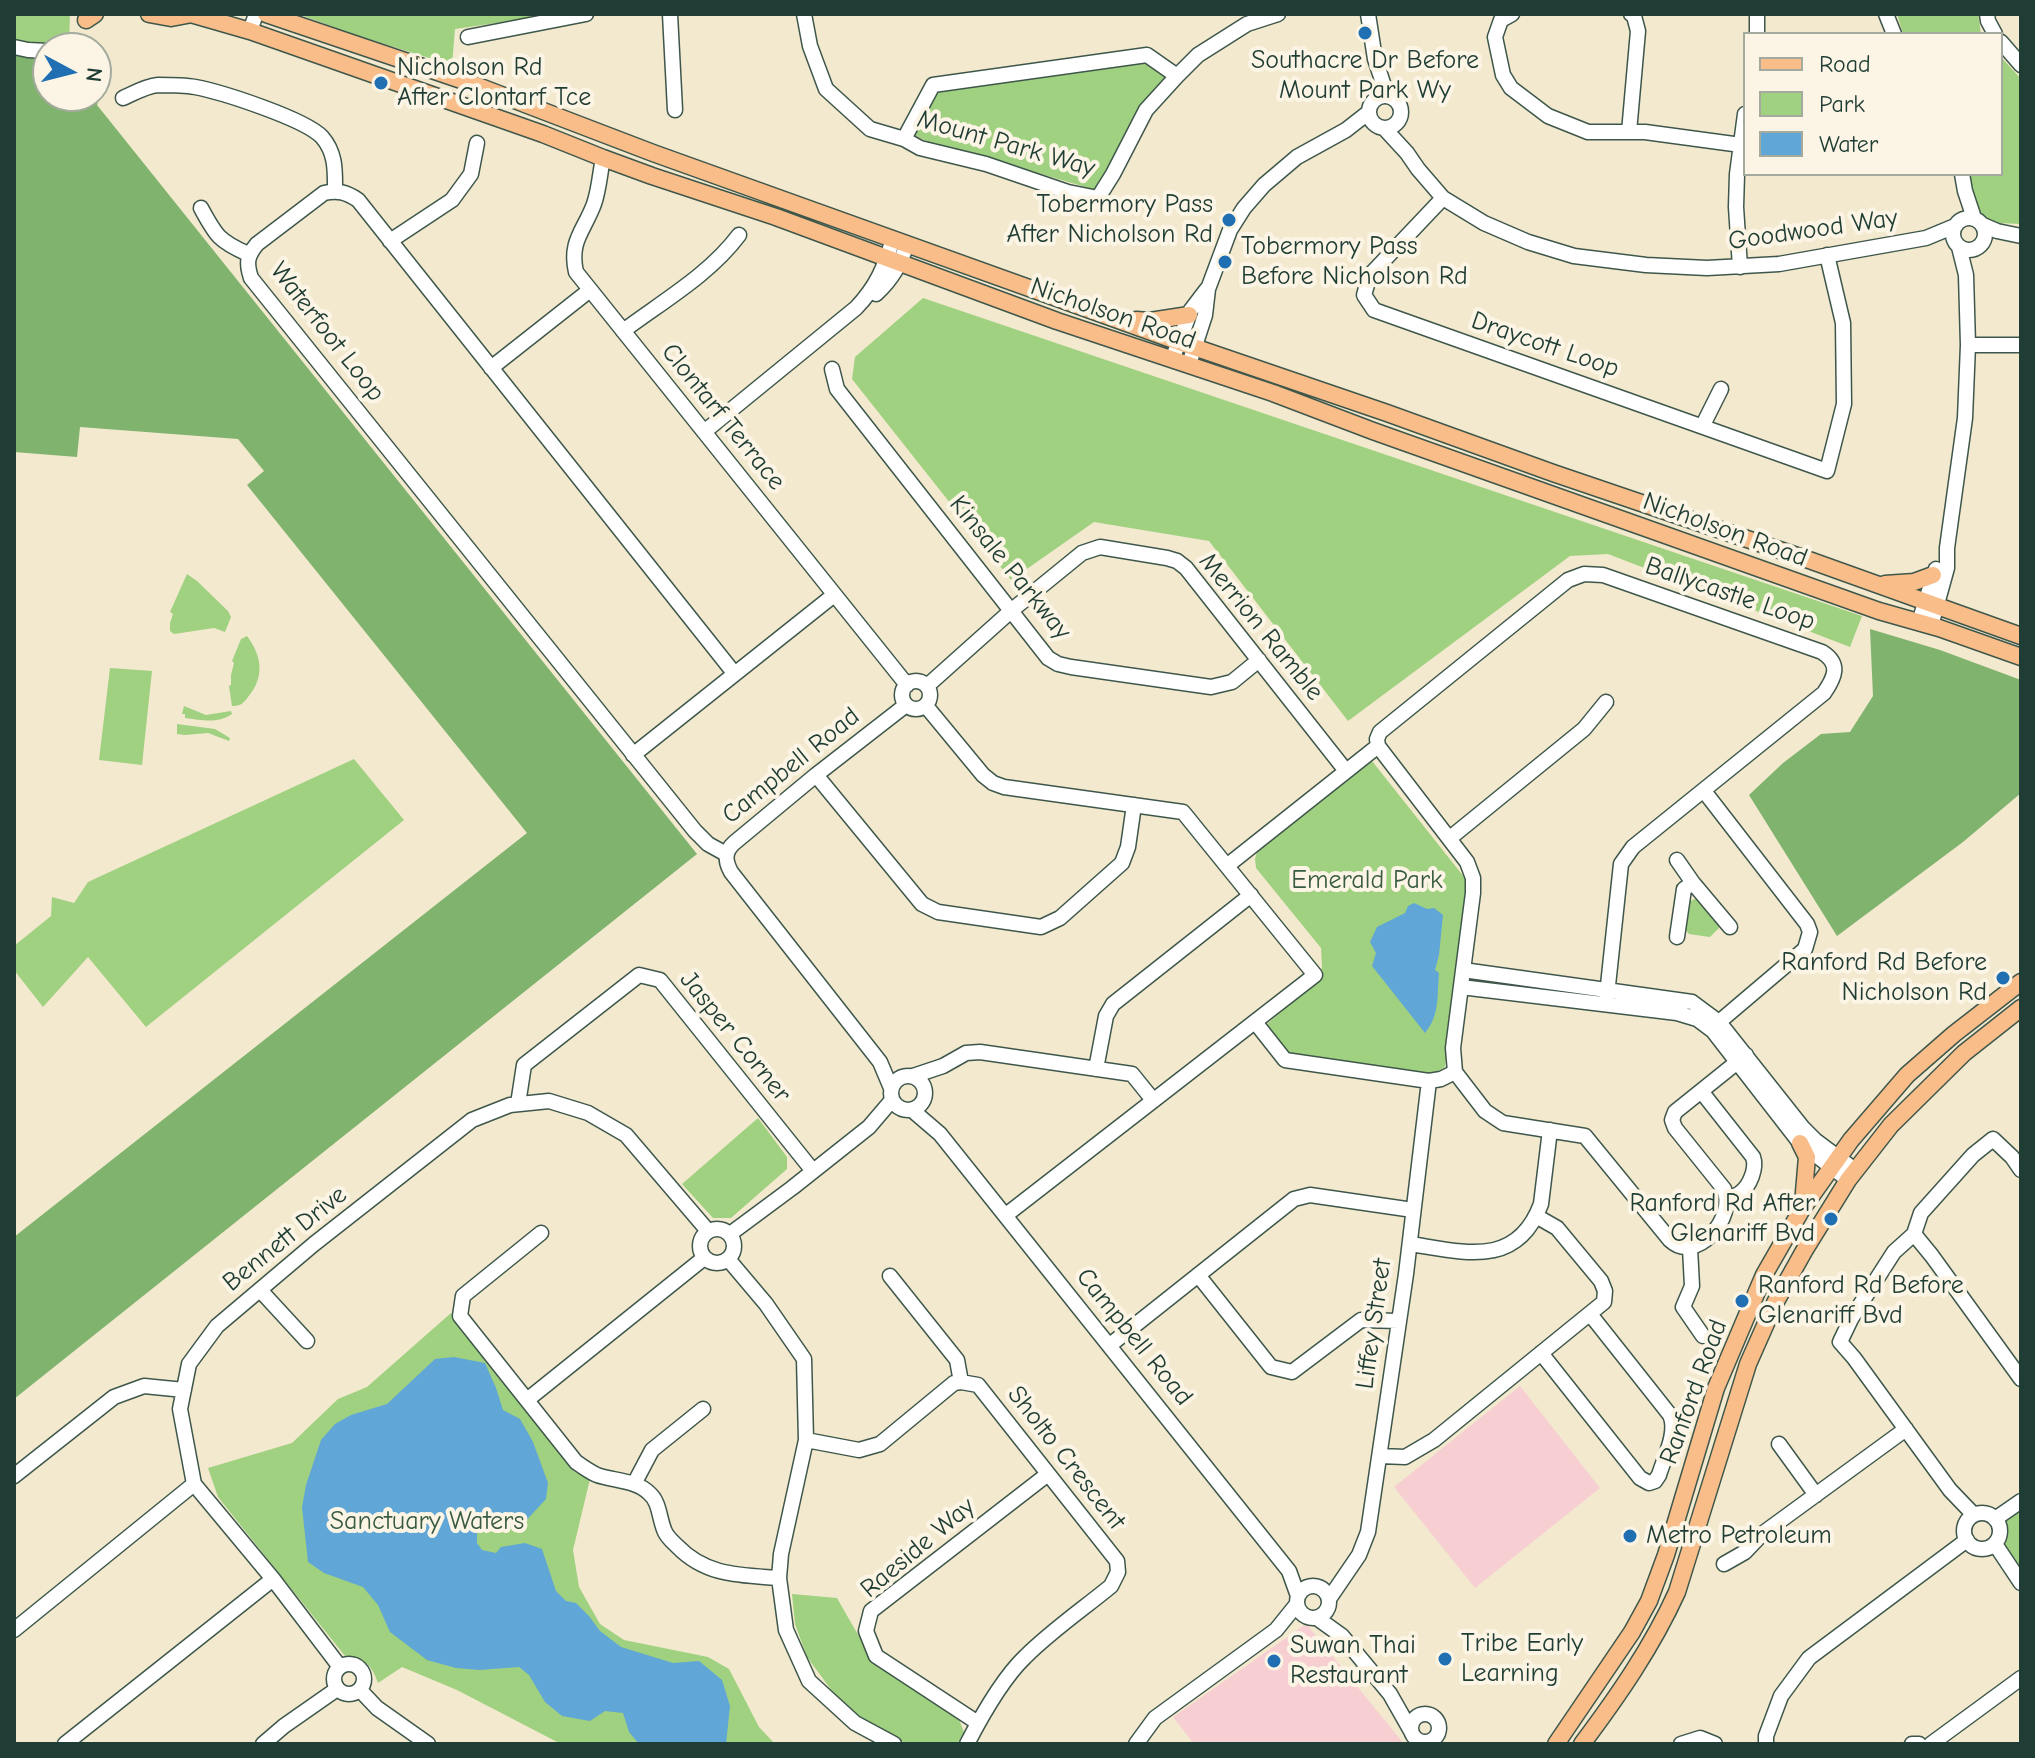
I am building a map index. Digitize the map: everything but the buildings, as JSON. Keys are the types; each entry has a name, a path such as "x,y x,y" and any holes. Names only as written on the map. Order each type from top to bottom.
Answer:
{"main road":[{"name":"Nicholson Road","path":"149,14 171,18 192,14 258,34 776,217 1057,321 1273,393 1387,437 1879,611 2021,657"},
{"name":"Nicholson Road","path":"266,14 470,83 653,153 1118,320 2021,636"},
{"path":"1118,320 1150,321 1189,315"},
{"path":"1875,584 1901,584 1933,575"},
{"name":"Ranford Road","path":"1556,1744 1621,1649 1649,1601 1666,1555 1716,1388 1764,1275 1802,1209 1851,1140 1907,1075 2021,982"},
{"name":"Ranford Road","path":"1582,1744 1633,1673 1663,1623 1677,1592 1748,1364 1775,1303 1804,1251 1852,1175 1891,1125 1964,1053 2021,1008"},
{"path":"1800,1143 1807,1157 1802,1209"}],"street":[{"path":"258,34 266,14"},
{"path":"468,37 586,14"},
{"path":"670,14 675,110"},
{"name":"Mount Park Way","path":"804,14 810,46 826,89 870,129 904,139 920,148 986,164 1068,192 1098,198 1146,110 1177,76 1198,55 1247,24 1271,15"},
{"path":"1368,14 1375,59 1374,124 1382,128"},
{"path":"1512,14 1501,20 1495,37 1503,75 1511,88 1548,116 1588,132 1645,132 1743,139 1736,207 1740,267"},
{"path":"1629,132 1638,31 1631,14"},
{"path":"2003,44 2021,65"},
{"path":"904,139 933,85 1147,55 1177,76"},
{"path":"123,98 154,85 192,86 300,121 323,139 336,166 335,190 358,200 734,673"},
{"path":"1180,363 1187,344 1205,315 1208,289 1230,230 1254,195 1277,172 1297,157 1346,130 1376,103 1393,97 1399,103 1400,119 1391,127 1346,130"},
{"name":"Goodwood Way","path":"1400,119 1407,153"},
{"name":"Goodwood Way","path":"1382,128 1407,153 1443,198 1484,223 1528,242 1574,256 1646,265 1707,268 1779,264 1926,238 1968,218 2018,236"},
{"path":"390,241 452,200 471,174 477,143"},
{"name":"Clontarf Terrace","path":"603,158 595,202 576,242 573,256 576,272 907,685"},
{"path":"1962,176 1965,191 1985,232 1966,275"},
{"name":"Waterfoot Loop","path":"335,190 324,193 257,244 248,254 247,266 251,278 695,831 708,844 726,854"},
{"path":"1925,624 1947,568 1965,418 1968,345 1966,275 1952,235 1965,191"},
{"name":"Draycott Loop","path":"1443,198 1370,275 1364,295 1374,310 1827,471 1844,404 1843,323 1827,255"},
{"path":"201,208 213,231 225,244 248,254"},
{"path":"623,331 712,266 739,235"},
{"name":"Goodwood Way","path":"1926,238 1969,251 2018,236"},
{"path":"704,432 891,280 900,242"},
{"path":"1187,344 1189,315 1208,289"},
{"path":"491,368 590,290"},
{"path":"1968,345 2021,345"},
{"name":"Kinsale Parkway","path":"832,369 837,389 1048,658 1071,667 1211,687 1232,682 1259,660"},
{"path":"1703,425 1721,389"},
{"name":"Merrion Ramble","path":"927,686 1082,553 1100,547 1167,558 1186,568 1346,771"},
{"path":"1932,604 1933,575 1947,548"},
{"name":"Ballycastle Loop","path":"1378,746 1380,732 1568,580 1584,574 1603,575 1830,657 1834,674 1824,693 1633,847 1621,864 1606,1004"},
{"path":"633,755 834,595"},
{"path":"917,681 927,686 930,699 926,706 916,710 906,705 902,695 907,685 917,681"},
{"path":"1450,838 1584,729 1606,702"},
{"name":"Campbell Road","path":"906,705 728,848 726,862 880,1062 895,1105 909,1110 940,1134 1110,1345 1289,1571 1301,1613 1342,1636"},
{"path":"926,706 993,783 1183,812 1315,975 1006,1215"},
{"path":"1228,865 1378,746 1450,838 1467,862 1473,878 1453,1048 1455,1072 1485,1111 1503,1123 1585,1136 1676,1246 1690,1248 1718,1226 1727,1210 1728,1197 1673,1124 1672,1118 1675,1112 1742,1059"},
{"path":"816,775 922,904 938,912 1041,927 1060,918 1122,863 1128,847 1134,805"},
{"path":"1704,791 1807,924 1810,932 1805,949 1716,1026"},
{"path":"1677,860 1730,927"},
{"path":"1677,937 1684,889 1693,883"},
{"path":"1096,1069 1106,1016 1113,1004 1251,895"},
{"path":"1463,970 1692,1002 1835,1162"},
{"name":"Jasper Corner","path":"518,1104 524,1065 639,975 660,980 813,1171"},
{"path":"1461,987 1677,1013 1716,1026"},
{"path":"1255,1022 1285,1060 1429,1081 1455,1072"},
{"path":"869,1127 891,1094 895,1081 943,1066 966,1053 980,1052 1132,1074 1153,1100"},
{"path":"1742,1059 1800,1143 1852,1175"},
{"name":"Campbell Road","path":"880,1062 921,1081 940,1134"},
{"path":"730,1234 869,1127 918,1108 943,1066"},
{"name":"Liffey Street","path":"1329,1602 1359,1555 1368,1532 1410,1244 1429,1081"},
{"path":"1701,1091 1756,1163 1743,1190 1728,1197"},
{"name":"Bennett Drive","path":"428,1744 377,1708 360,1690 365,1678 360,1668 348,1664 340,1667 273,1579 194,1484 180,1409 189,1364 217,1326 314,1244 472,1120 510,1105 549,1101 588,1113 626,1135 708,1231"},
{"path":"1410,1244 1493,1252 1511,1243 1525,1231 1541,1204 1550,1130"},
{"path":"1974,1515 1950,1490 1840,1342 1851,1319 1894,1252 1914,1234 1921,1213 1973,1155 1993,1139 2021,1170"},
{"path":"1110,1345 1294,1199 1310,1195 1413,1210"},
{"path":"1380,1456 1405,1457 1434,1440 1604,1302 1605,1291 1601,1281 1557,1228 1536,1216"},
{"path":"719,1228 730,1234 735,1245 728,1259 713,1263 704,1258 700,1240 708,1231 719,1228"},
{"path":"541,1233 463,1296 460,1316 576,1462 596,1475 634,1484 656,1499 667,1536 689,1559 714,1570 779,1578"},
{"path":"1914,1234 2015,1357 2021,1379"},
{"path":"1690,1248 1692,1286 1683,1307 1703,1336"},
{"path":"527,1400 704,1258"},
{"path":"728,1259 766,1304 804,1359 806,1440 781,1554 779,1578 786,1630 809,1681 855,1723 894,1744"},
{"path":"1198,1275 1271,1367 1292,1372 1361,1320 1398,1321"},
{"path":"806,1440 859,1450 880,1444 954,1383 961,1382 957,1360 890,1276"},
{"path":"260,1290 307,1341"},
{"path":"1541,1353 1640,1478 1649,1483 1655,1481 1673,1430 1673,1421 1590,1314"},
{"name":"Sholto Crescent","path":"961,1382 978,1385 1117,1561 1118,1572 1111,1586 1014,1669 967,1744"},
{"path":"14,1476 114,1397 144,1386 184,1390"},
{"path":"634,1484 652,1450 703,1409"},
{"path":"1724,1564 1745,1552 1762,1534 1906,1429"},
{"path":"1779,1444 1816,1495"},
{"name":"Raeside Way","path":"978,1723 876,1656 866,1631 871,1611 1048,1474"},
{"path":"14,1630 194,1484"},
{"path":"1995,1519 2021,1501"},
{"path":"1987,1514 1995,1519 2000,1526 1995,1544 1979,1549 1967,1540 1964,1530 1974,1515 1987,1514"},
{"path":"1766,1744 1781,1696 1809,1658 1967,1540"},
{"path":"1995,1544 2021,1583"},
{"path":"1276,1630 1304,1589 1317,1586 1350,1569"},
{"name":"Campbell Road","path":"1289,1571 1327,1594 1342,1636 1390,1694 1417,1738"},
{"path":"65,1744 273,1579"},
{"path":"1136,1744 1155,1718 1276,1630 1325,1614 1329,1602"},
{"path":"340,1667 334,1679 337,1689 351,1695 360,1690"},
{"path":"1931,1744 2021,1678"},
{"path":"263,1744 337,1689"},
{"name":"Campbell Road","path":"1390,1694 1424,1713"},
{"path":"1424,1713 1437,1719 1442,1738 1427,1742 1417,1738 1411,1726 1415,1717 1424,1713"},
{"path":"1681,1744 1700,1738 1715,1744"},
{"path":"1912,1744 1919,1744"}],"shaded area":[{"path":"1520,1386 1600,1488 1475,1588 1394,1487"},
{"path":"1303,1626 1308,1626 1404,1744 1194,1744 1173,1717"}],"green space":[{"path":"14,14 70,14 69,32 32,32 32,45 14,41"},
{"path":"298,14 559,14 455,29 452,65"},
{"path":"1897,14 1978,14 1981,32 1902,32"},
{"path":"14,48 32,49 32,112 103,112 697,854 14,1399 14,1237 527,833 247,485 264,471 238,439 80,427 77,457 14,452"},
{"path":"1150,59 1169,74 1139,111 1096,190 939,147 912,134 938,88"},
{"path":"2003,59 2021,79 2021,224 1976,222 1967,176 2003,176"},
{"path":"923,298 1862,616 1850,647 1608,554 1570,556 1348,721 1209,541 1094,522 1011,580 852,379 855,357"},
{"path":"187,574 228,611 231,617 225,632 214,628 174,634 170,631 173,614 170,612"},
{"path":"1870,629 1940,650 2021,680 2021,793 1963,842 1837,936 1749,795 1783,763 1821,734 1850,732 1873,696"},
{"path":"247,636 256,651 259,674 243,703 232,706 229,686 232,661 241,639"},
{"path":"110,668 152,671 142,765 99,760"},
{"path":"184,706 206,715 231,711 232,714 215,720 185,718 182,714"},
{"path":"177,724 215,729 230,738 229,741 208,733 177,734"},
{"path":"354,759 404,820 146,1027 88,957 43,1007 14,970 14,946 51,916 52,897 74,903 88,882"},
{"name":"Emerald Park","path":"1372,761 1468,882 1445,1067 1429,1077 1289,1055 1267,1024 1319,979 1321,948 1256,868 1257,852"},
{"path":"1698,898 1719,923 1719,928 1710,937 1689,934 1684,928 1687,902"},
{"path":"758,1118 787,1157 787,1169 731,1218 713,1218 682,1184"},
{"name":"Sanctuary Waters","path":"451,1313 575,1472 590,1479 573,1550 579,1587 600,1624 624,1640 708,1657 729,1669 759,1727 775,1744 561,1744 457,1690 402,1667 378,1683 366,1664 345,1656 218,1497 208,1468 292,1443 338,1399 367,1387"},
{"path":"2021,1509 2021,1568 2002,1541 2003,1522"},
{"path":"792,1594 837,1598 873,1661 958,1717 964,1732 957,1744 907,1744 861,1719 835,1695 807,1657 795,1624"}],"water":[{"path":"1414,903 1427,909 1434,908 1443,915 1435,970 1439,973 1437,1004 1425,1033 1372,966 1376,953 1370,942 1377,927 1405,913 1408,906"},
{"name":"Sanctuary Waters","path":"454,1357 485,1363 503,1410 520,1419 533,1442 548,1483 546,1499 521,1526 481,1530 477,1533 477,1543 482,1550 496,1553 501,1547 525,1543 542,1549 556,1591 566,1601 576,1603 600,1631 621,1647 673,1663 699,1661 722,1680 730,1706 726,1744 639,1744 629,1732 623,1713 605,1711 590,1721 562,1716 545,1702 529,1675 519,1667 479,1670 427,1660 390,1632 378,1605 363,1587 324,1573 308,1562 302,1507 321,1440 335,1424 351,1415 387,1404 435,1359"}],"place":[{"name":"Southacre Dr Before Mount Park Wy","path":"1365,33"},
{"name":"Nicholson Rd After Clontarf Tce","path":"381,83"},
{"name":"Tobermory Pass After Nicholson Rd","path":"1229,220"},
{"name":"Tobermory Pass Before Nicholson Rd","path":"1225,262"},
{"name":"Ranford Rd Before Nicholson Rd","path":"2003,978"},
{"name":"Ranford Rd After Glenariff Bvd","path":"1831,1219"},
{"name":"Ranford Rd Before Glenariff Bvd","path":"1742,1301"},
{"name":"Metro Petroleum","path":"1630,1536"},
{"name":"Tribe Early Learning","path":"1445,1659"},
{"name":"Suwan Thai Restaurant","path":"1274,1661"}]}
